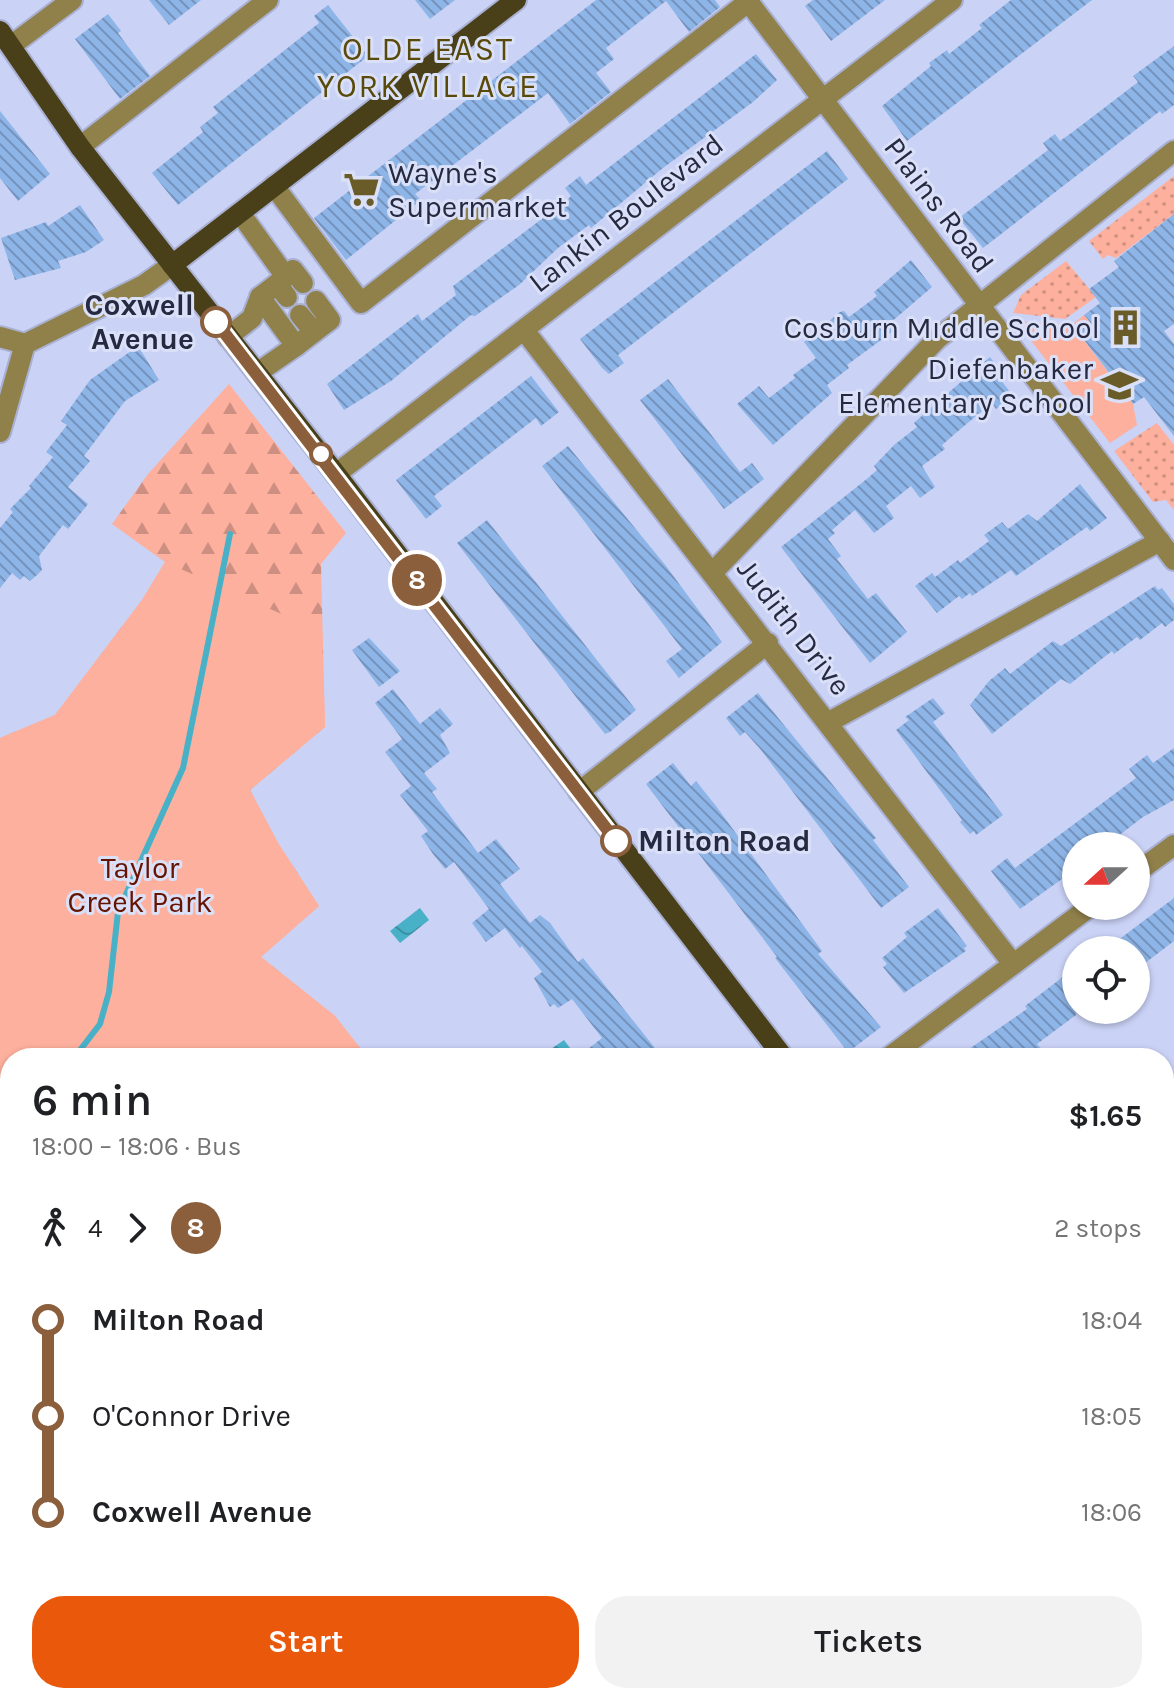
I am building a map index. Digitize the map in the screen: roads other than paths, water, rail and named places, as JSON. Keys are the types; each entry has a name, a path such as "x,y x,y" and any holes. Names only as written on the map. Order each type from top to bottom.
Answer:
{"main road":[{"path":"172,265 516,0"},
{"path":"6,38 80,147 336,474 776,1048"}],"street":[{"path":"6,38 72,0"},
{"path":"80,147 268,0"},
{"name":"Lankin Boulevard","path":"336,474 952,0"},
{"path":"274,186 361,303 747,1"},
{"name":"Plains Road","path":"747,1 1174,560"},
{"path":"713,572 937,339 977,304 1174,151"},
{"path":"228,337 252,318 260,297 288,285 240,213"},
{"path":"0,337 25,344 144,285 172,265"},
{"path":"260,297 296,346"},
{"path":"257,373 330,320 316,301"},
{"path":"300,315 314,332"},
{"name":"Judith Drive","path":"524,330 1013,964"},
{"path":"0,432 25,344"},
{"path":"829,722 1160,541"},
{"path":"579,792 768,643"},
{"path":"1150,863 1174,845"},
{"path":"901,1048 1072,920"}],"water":[{"path":"420,908 429,920 400,943 390,931"},
{"path":"564,1040 570,1048 552,1048"}],"waterway":[{"path":"82,1048 100,1024 109,992 118,912 183,768 230,534"}],"place":[{"name":"Wayne's Supermarket","path":"362,190"},
{"name":"Coxwell Avenue","path":"216,322"},
{"name":"Cosburn Mıddle School","path":"1126,328"},
{"name":"Diefenbaker Elementary School","path":"1119,386"},
{"name":"Milton Road","path":"616,841"}],"district":[{"name":"OLDE EAST YORK VILLAGE","path":"428,68"}],"park label":[{"name":"Taylor Creek Park","path":"140,885"}]}
